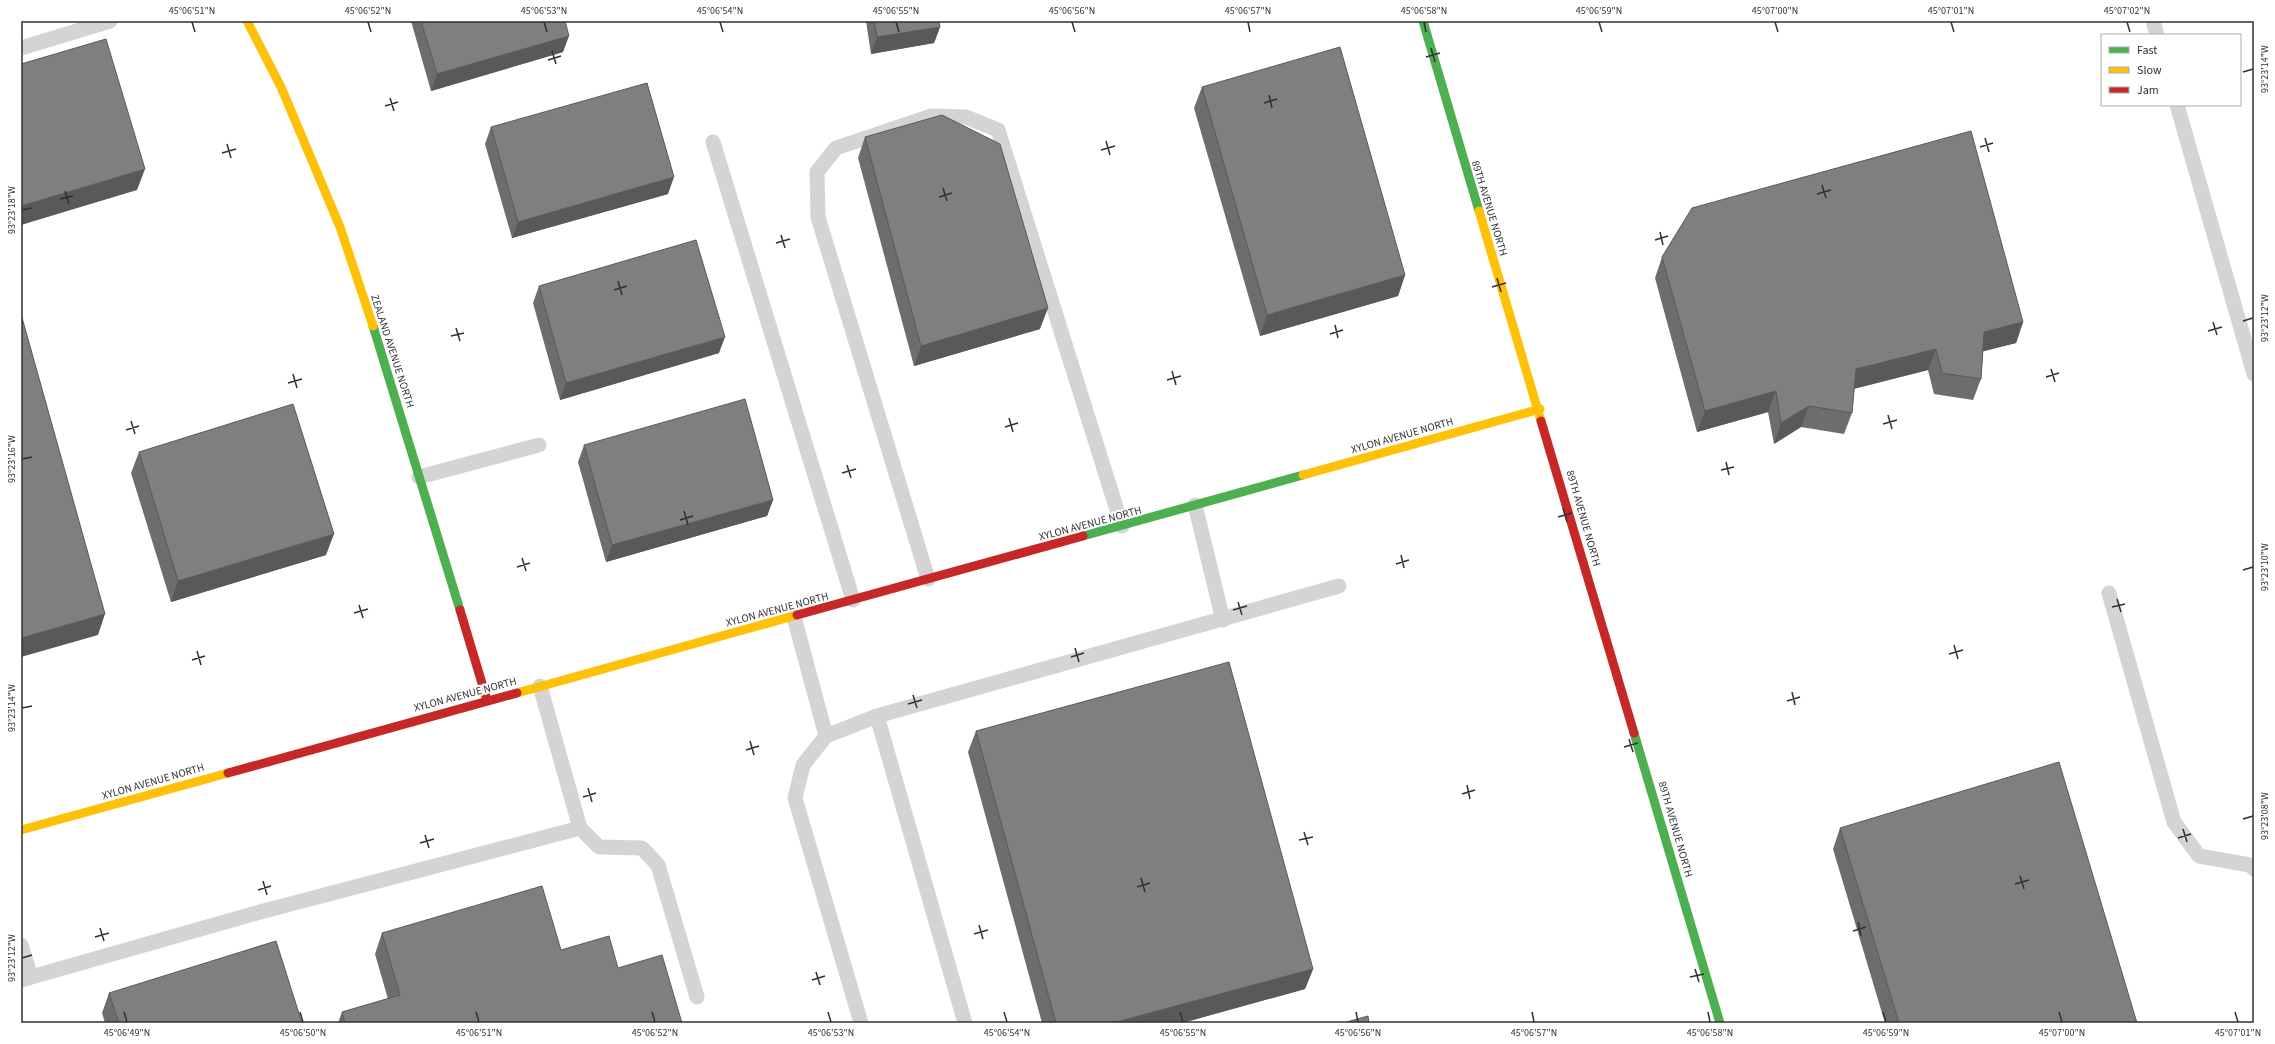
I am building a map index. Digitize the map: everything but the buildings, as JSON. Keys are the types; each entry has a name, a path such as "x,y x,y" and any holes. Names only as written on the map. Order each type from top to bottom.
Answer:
{"street":[{"name":"ZEALAND AVENUE NORTH","path":"247,21 281,87 340,227 389,373 487,700"},
{"name":"89TH AVENUE NORTH","path":"1423,21 1478,211 1540,409 1720,1023"},
{"name":"XYLON AVENUE NORTH","path":"21,830 1540,409"}],"lane":[{"path":"21,48 110,21"},
{"path":"2177,106 2254,374"},
{"path":"928,579 818,217 817,172 836,148 931,116 966,117 998,130 1122,526"},
{"path":"713,142 853,600"},
{"path":"419,477 539,445"},
{"path":"1195,505 1223,620"},
{"path":"861,1023 795,798 803,765 826,736 877,716 1223,620 1339,586"},
{"path":"2109,593 2174,822 2199,856 2250,865 2254,869"},
{"path":"794,617 826,736"},
{"path":"540,686 580,828 599,847 642,848 658,865 697,997"},
{"path":"877,716 965,1023"},
{"path":"21,945 26,978 260,912 580,828"}],"traffic: fast":[{"path":"1423,21 1479,211"},
{"path":"373,326 460,610"},
{"path":"1083,536 1303,475"},
{"path":"1634,733 1720,1023"}],"traffic: slow":[{"path":"247,21 281,87 340,227 373,326"},
{"path":"1479,211 1541,421"},
{"path":"1303,475 1540,409"},
{"path":"517,693 797,615"},
{"path":"21,830 228,773"}],"traffic: jam":[{"path":"1541,421 1634,733"},
{"path":"797,615 1083,536"},
{"path":"460,610 487,700"},
{"path":"228,773 517,693"}]}
